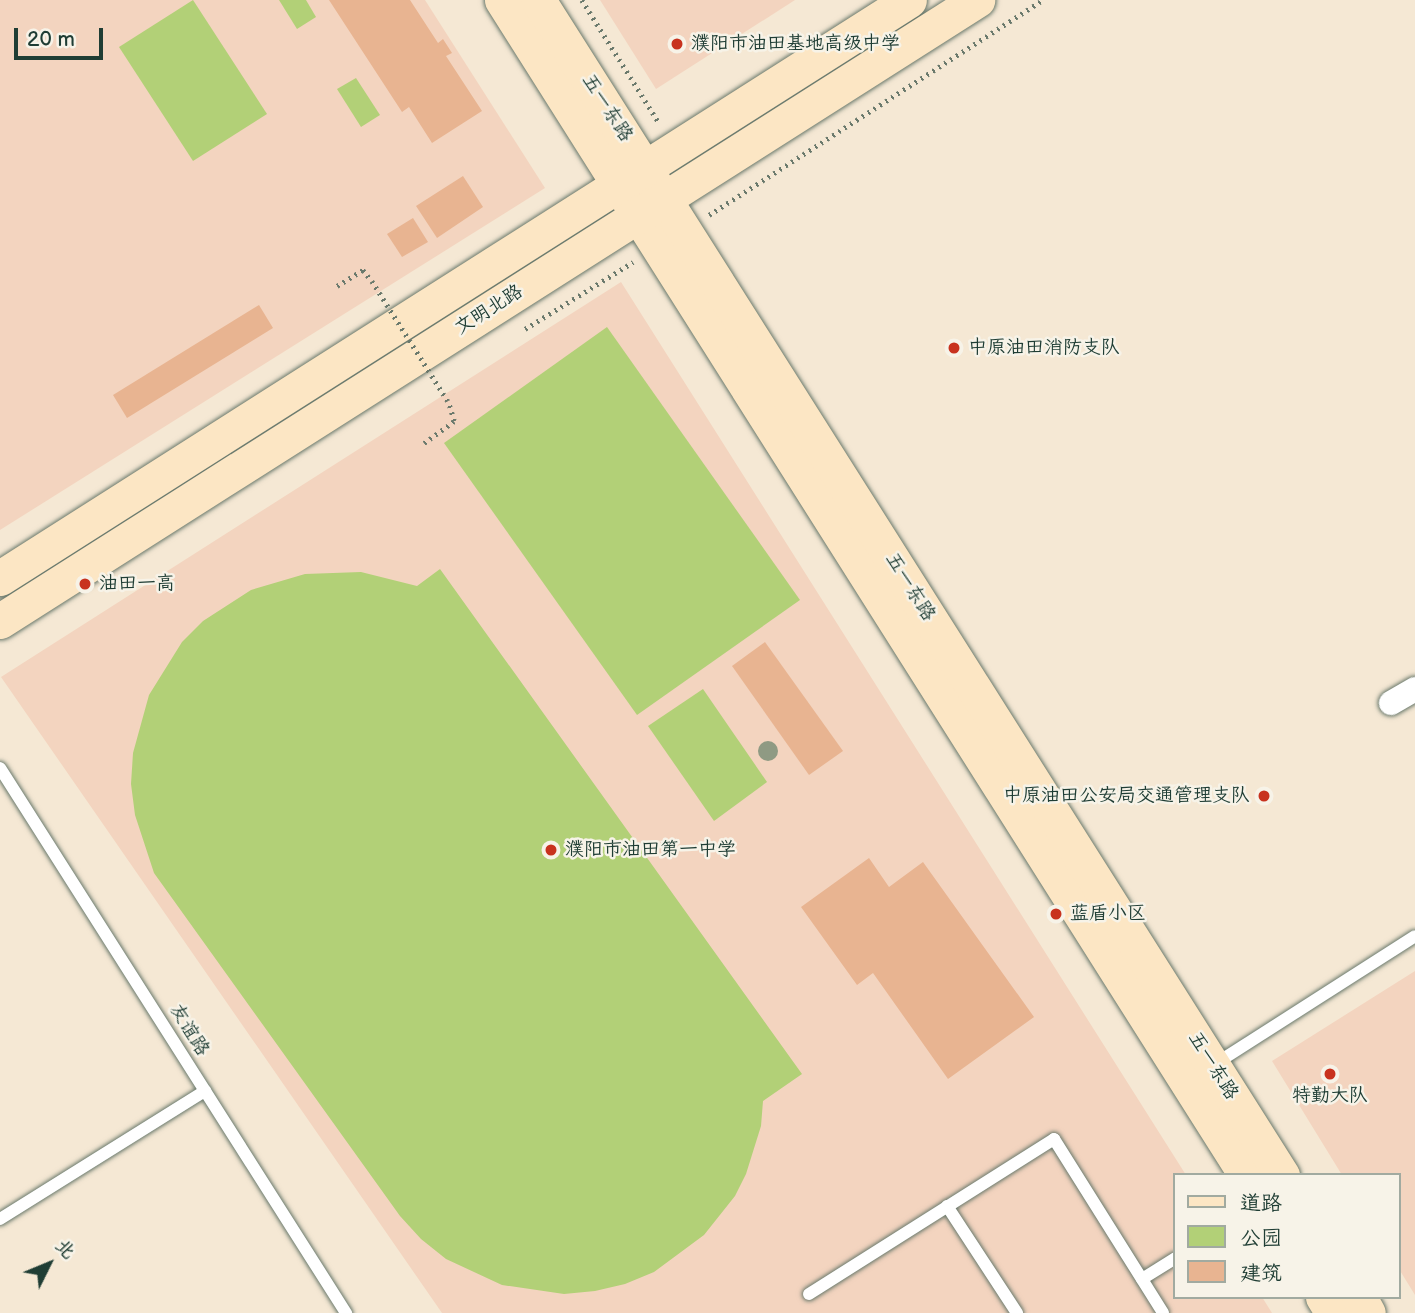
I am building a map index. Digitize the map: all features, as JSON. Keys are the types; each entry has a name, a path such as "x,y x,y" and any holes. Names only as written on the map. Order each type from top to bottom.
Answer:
{"street":[{"name":"五一东路","path":"502,0 633,177 1200,1073 1280,1173"},
{"name":"五一东路","path":"538,0 633,177"},
{"name":"文明北路","path":"0,578 909,0"},
{"name":"文明北路","path":"0,621 977,0"},
{"path":"1391,703 1415,689"},
{"name":"五一东路","path":"1200,1073 1245,1173"}],"lane":[{"name":"友谊路","path":"0,768 346,1313"},
{"path":"1200,1073 1415,936"},
{"path":"0,1219 205,1090"},
{"path":"809,1294 1054,1139 1163,1313"},
{"path":"947,1206 1017,1313"},
{"path":"1142,1279 1174,1259"}],"path":[{"path":"337,286 363,270 448,401 454,421 424,443"}],"shaded area":[{"path":"0,0 425,0 545,188 0,530"},
{"name":"濮阳市油田基地高级中学","path":"600,0 795,0 656,89"},
{"name":"濮阳市油田第一中学","path":"621,282 1185,1173 1174,1173 1174,1299 1263,1299 1272,1313 442,1313 1,677"},
{"path":"1415,971 1415,1295 1401,1272 1401,1173 1341,1173 1272,1061"}],"green space":[{"path":"193,0 267,114 193,161 119,47"},
{"path":"279,0 306,0 316,17 297,29"},
{"path":"356,78 380,115 361,127 337,89"},
{"path":"607,327 800,600 637,715 444,443"},
{"path":"440,569 802,1074 763,1101 761,1126 746,1174 735,1196 704,1235 654,1272 625,1284 564,1294 502,1285 446,1259 421,1239 400,1216 154,873 135,815 131,784 133,753 149,695 182,642 203,621 251,590 305,574 361,572 417,586"},
{"path":"703,689 767,782 714,821 648,726"}],"building":[{"path":"329,0 410,0 438,43 443,39 452,53 446,56 482,111 432,143 409,107 402,112"},
{"path":"463,176 483,207 437,238 416,206"},
{"path":"413,218 428,242 402,257 387,234"},
{"path":"259,305 273,328 127,418 113,395"},
{"path":"765,642 843,751 809,775 732,666"},
{"path":"869,858 889,887 923,862 1034,1017 948,1079 873,973 857,985 801,907"}],"place":[{"name":"濮阳市油田基地高级中学","path":"677,44"},
{"name":"中原油田消防支队","path":"954,348"},
{"name":"油田一高","path":"85,584"},
{"name":"中原油田公安局交通管理支队","path":"1264,796"},
{"name":"濮阳市油田第一中学","path":"551,850"},
{"name":"蓝盾小区","path":"1056,914"},
{"name":"特勤大队","path":"1330,1074"}]}
